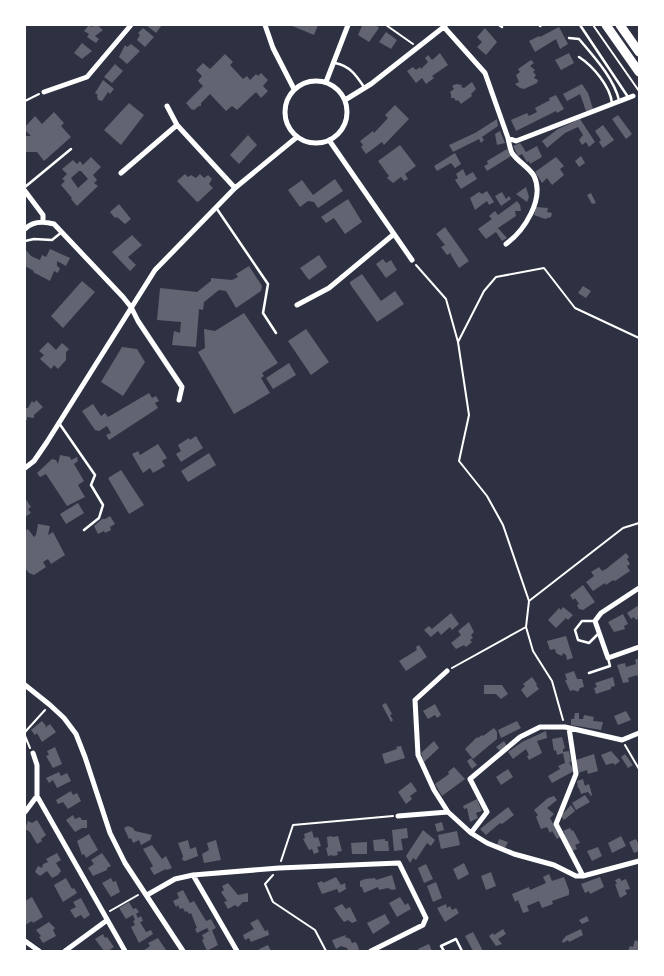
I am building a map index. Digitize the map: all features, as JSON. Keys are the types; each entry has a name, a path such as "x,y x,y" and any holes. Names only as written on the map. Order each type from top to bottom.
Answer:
{"main road":[{"path":"606,25 639,72"},
{"path":"620,25 639,52"}],"street":[{"path":"44,92 87,78 132,25"},
{"path":"265,25 273,48 294,89"},
{"path":"326,82 332,62 348,25"},
{"path":"345,100 364,88 445,26 484,73 513,155 533,174 537,184 536,199 531,213 514,239 506,244"},
{"path":"309,81 326,82 341,92 345,100 347,117 344,126 339,133 329,140 314,143 305,141 297,137 289,129 285,113 288,98 294,89 309,81"},
{"path":"508,138 516,141 631,97"},
{"path":"167,106 178,125 235,188"},
{"path":"121,173 178,125"},
{"path":"25,468 34,461 59,423 155,270 235,188 297,137"},
{"path":"329,140 412,260"},
{"path":"25,192 43,215 43,221"},
{"path":"25,229 30,224 43,221 54,224 131,307 138,321 182,387 179,400"},
{"path":"296,305 328,288 394,234"},
{"path":"639,588 601,613 595,621 608,658 639,647"},
{"path":"447,671 415,700 418,755 434,790 448,812 471,833 487,843 514,854 554,865 576,876 583,876 639,860"},
{"path":"25,685 64,718 76,734 110,833 125,863 183,951"},
{"path":"471,833 487,812 470,779 520,737 540,727 567,728 622,740 639,733"},
{"path":"567,728 576,774 556,824 583,876"},
{"path":"32,754 37,765 37,796 106,921 125,951"},
{"path":"25,812 37,796"},
{"path":"398,816 448,812"},
{"path":"145,894 175,879 193,875 279,868 398,864 426,918 423,925 371,951"},
{"path":"193,875 237,951"},
{"path":"64,951 106,921"},
{"path":"25,941 39,951"}],"lane":[{"path":"580,25 631,97"},
{"path":"569,38 579,39 595,58 616,90 619,102"},
{"path":"579,57 587,62 611,93 612,104"},
{"path":"332,62 350,68 364,88"},
{"path":"25,188 71,149"},
{"path":"216,207 268,284 263,313 276,333"},
{"path":"25,241 34,239 52,240 62,232"},
{"path":"59,423 95,475 91,485 103,505 99,518 84,530"},
{"path":"595,621 582,621 574,630 578,640 589,643 599,633"},
{"path":"589,673 610,666 608,658"},
{"path":"444,951 441,946 456,939 462,951"}],"path":[{"path":"386,25 418,48"},
{"path":"593,25 639,91"},
{"path":"25,101 44,92"},
{"path":"412,260 446,299 458,342 469,415 459,461 487,496 504,525 529,601 526,627 533,651 552,681 567,728"},
{"path":"458,342 484,292 496,277 544,268 575,308 639,338"},
{"path":"529,601 623,528 639,523"},
{"path":"447,671 526,627"},
{"path":"25,732 50,705"},
{"path":"25,736 32,754"},
{"path":"622,740 639,768"},
{"path":"103,915 145,894"}],"building":[{"path":"89,25 91,27 97,25 103,30 95,36 99,39 96,43 87,37 89,34 84,31"},
{"path":"146,25 162,25 156,33"},
{"path":"290,25 318,25 314,35"},
{"path":"360,25 378,25 379,28 369,42 358,35 362,26"},
{"path":"559,27 568,44 560,49 556,39 535,52 529,41"},
{"path":"143,28 154,37 145,47 137,40 140,35 138,33"},
{"path":"485,28 497,42 486,55 477,47 482,42 477,37"},
{"path":"386,32 397,40 391,49 379,42"},
{"path":"82,43 92,51 82,59 74,53"},
{"path":"131,44 140,51 127,64 119,57 125,45 127,47"},
{"path":"440,53 448,65 432,76 434,78 426,84 422,78 416,83 407,71 413,67 416,70 420,67 421,69 428,62 425,58 428,55 432,60"},
{"path":"569,53 574,63 561,70 555,60"},
{"path":"225,54 233,62 230,65 243,79 247,76 250,80 256,74 258,76 261,73 268,80 263,86 268,91 261,98 256,92 237,110 232,106 226,111 210,94 201,103 201,106 194,110 191,109 186,103 203,86 198,81 202,76 196,70 203,63 210,69"},
{"path":"531,60 534,63 530,66 535,70 533,72 536,75 534,78 538,80 537,83 524,89 520,88 515,84 519,82 516,75 520,72 518,69"},
{"path":"115,64 123,71 112,83 104,77"},
{"path":"103,80 114,89 110,94 108,92 102,101 98,100 98,95 95,93"},
{"path":"472,82 476,89 471,94 472,96 461,104 458,100 456,101 454,98 451,98 450,92 454,89 452,86 456,84 462,85 461,87 464,88"},
{"path":"582,84 588,93 593,109 586,111 580,94 567,101 563,94"},
{"path":"556,95 564,109 557,113 556,111 516,131 511,120 527,113 529,116 537,112 535,108"},
{"path":"129,103 144,115 121,145 104,130"},
{"path":"395,105 409,119 384,145 382,142 366,154 361,147 363,145 360,141 373,131 374,133 388,118 385,115"},
{"path":"54,112 64,123 61,126 71,137 44,161 37,152 25,152 25,136 31,136 25,130 25,127 35,116 42,124"},
{"path":"618,115 632,134 626,139 612,119"},
{"path":"497,119 498,126 482,137 484,140 481,143 479,139 453,152 449,145 475,133"},
{"path":"580,119 595,142 589,147 586,142 582,145 579,140 583,135 578,127 565,133 547,148 542,141 558,129"},
{"path":"603,125 614,140 603,148 599,142 601,140 595,131"},
{"path":"500,131 505,143 497,145 495,134"},
{"path":"248,135 257,145 239,164 230,155"},
{"path":"520,143 526,152 537,146 542,157 530,164 522,154 518,156 513,146"},
{"path":"400,145 416,166 405,174 408,179 404,181 401,177 393,183 387,178 389,176 378,161"},
{"path":"507,149 511,156 487,171 484,166 488,164 487,161"},
{"path":"455,153 461,164 455,168 451,163 437,171 434,166"},
{"path":"581,156 585,163 579,167 575,161"},
{"path":"91,157 101,167 93,175 97,180 94,183 98,186 77,206 61,185 65,181 62,179 67,174 62,169 73,160 77,164 80,161 83,165","holes":["81,171 88,179 78,188 71,178"]},
{"path":"556,157 564,166 560,169 564,175 552,185 547,178 542,183 535,172"},
{"path":"463,169 466,176 473,172 477,179 461,189 455,180 458,178 456,174"},
{"path":"185,174 188,177 191,175 196,178 200,174 204,178 208,175 212,179 209,184 213,188 198,202 196,201 177,181"},
{"path":"335,179 343,191 318,208 314,202 308,201 300,207 288,190 302,180 313,195"},
{"path":"526,187 529,197 527,202 516,194"},
{"path":"487,191 494,202 489,205 487,201 475,210 470,198 479,192 482,194"},
{"path":"502,192 506,199 509,196 511,199 501,206 495,196"},
{"path":"591,193 596,203 592,204 587,195"},
{"path":"348,199 362,222 345,234 334,218 326,223 321,217"},
{"path":"517,201 521,211 515,211 516,216 498,228 507,238 502,241 496,232 486,239 478,229 492,219 489,216 495,211 498,215"},
{"path":"119,204 131,219 125,224 117,217 115,218 110,212"},
{"path":"536,207 548,208 547,212 552,213 551,217 545,219 534,215"},
{"path":"445,227 469,261 459,268 451,253 447,255 441,247 445,245 436,234"},
{"path":"132,235 142,245 128,257 136,265 130,271 112,252"},
{"path":"25,249 31,256 40,260 42,255 46,257 50,249 70,258 66,266 57,261 57,266 60,268 58,273 54,271 50,281 25,266"},
{"path":"319,255 327,267 309,280 300,268"},
{"path":"383,259 386,263 391,260 397,270 386,278 376,264"},
{"path":"249,266 262,286 261,291 236,308 226,291 219,290 204,302 203,310 199,309 196,347 172,345 174,331 180,333 181,322 157,320 160,288 197,292 211,281 211,278 232,280 238,277 236,274"},
{"path":"362,274 381,301 395,291 404,304 377,322 350,284 350,282"},
{"path":"82,281 95,292 63,328 51,316"},
{"path":"583,286 591,291 586,298 578,293"},
{"path":"244,313 278,363 262,373 264,376 261,378 270,393 234,414 198,352 205,348 204,329 215,331"},
{"path":"306,329 329,362 311,375 288,341"},
{"path":"48,342 56,350 62,343 69,349 66,352 66,360 58,369 54,365 51,369 40,359 44,355 39,351"},
{"path":"122,347 137,349 145,362 123,396 101,382"},
{"path":"289,363 296,375 273,389 266,378"},
{"path":"149,393 152,398 156,396 159,401 155,403 158,408 109,440 106,435 111,433 107,426 99,431 95,430 82,411 93,404 101,416 105,413 108,417"},
{"path":"36,400 43,407 34,415 34,418 27,417 27,420 25,420 25,408 28,408 32,401 34,403"},
{"path":"196,436 203,448 181,462 176,454 181,451 178,445"},
{"path":"158,444 167,458 162,461 165,466 153,473 150,468 143,473 132,454 138,451 140,455"},
{"path":"209,453 216,465 188,482 181,471"},
{"path":"60,455 70,457 71,460 77,457 78,461 74,464 84,481 78,485 85,497 67,506 46,474 40,477 37,473 52,459 56,460 58,464"},
{"path":"121,470 144,505 129,514 108,478"},
{"path":"25,498 31,507 28,509 31,513 25,517"},
{"path":"78,503 84,513 66,524 60,514"},
{"path":"110,516 115,524 110,527 111,530 98,534 94,526 102,519"},
{"path":"38,524 50,526 48,535 53,532 65,555 51,564 48,559 43,562 46,567 34,575 25,568 25,531 28,529 34,537"},
{"path":"626,553 629,557 627,559 630,564 627,566 630,571 615,581 613,580 606,585 605,583 593,591 586,582 594,576 591,572 599,567 602,571 606,569"},
{"path":"583,585 595,602 583,610 579,609 577,605 579,604 570,595"},
{"path":"639,605 639,618 636,620 634,617 631,619 627,613"},
{"path":"563,607 573,615 568,620 566,618 556,628 548,620 559,608 561,610"},
{"path":"451,613 459,624 452,630 450,627 441,635 438,631 431,637 424,630 429,626 432,629"},
{"path":"623,614 628,624 624,626 625,629 614,632 608,622"},
{"path":"469,622 474,632 471,635 473,638 470,640 472,642 466,647 464,645 456,649 451,643 461,635 458,631"},
{"path":"566,636 573,658 567,660 566,655 563,653 562,656 556,653 555,649 550,650 547,641"},
{"path":"419,645 427,657 406,671 399,661 417,650 416,647"},
{"path":"639,658 639,680 637,675 628,678 629,682 623,683 617,665 625,663 626,667 636,664 635,660"},
{"path":"574,671 577,679 582,679 584,687 580,688 578,692 570,691 565,680 567,680 565,674"},
{"path":"532,677 539,689 527,698 521,690 525,686 523,684"},
{"path":"613,677 615,686 596,694 594,688 597,687 595,683"},
{"path":"484,685 502,685 508,694 501,699 496,694 484,694"},
{"path":"386,703 392,714 390,715 393,720 391,722 382,705"},
{"path":"435,704 441,715 437,718 435,715 428,719 423,711"},
{"path":"626,711 631,720 618,725 614,716"},
{"path":"575,713 579,713 579,719 583,719 584,715 594,717 593,721 603,722 601,730 571,725 571,719 574,719"},
{"path":"42,721 46,726 45,728 50,724 56,732 42,742 37,733 35,735 31,730"},
{"path":"517,721 521,728 501,738 498,730"},
{"path":"494,728 497,732 497,739 473,759 465,749 477,737 483,736"},
{"path":"546,731 547,738 537,741 542,753 529,760 526,749 513,759 508,752 522,742"},
{"path":"562,737 565,748 563,752 569,751 571,762 569,762 574,771 552,783 548,776 560,769 558,766 565,763 563,753 557,755 556,750 554,751 552,739"},
{"path":"434,741 439,748 424,762 421,753"},
{"path":"504,741 507,746 500,751 496,747"},
{"path":"401,746 405,758 385,764 382,754"},
{"path":"55,747 62,764 53,768 46,756 49,755 47,751"},
{"path":"611,751 620,761 615,765 613,763 606,765 601,755"},
{"path":"594,754 598,771 588,774 587,770 578,773 576,760"},
{"path":"625,754 633,765 628,768 621,757"},
{"path":"471,758 477,765 472,769 467,761"},
{"path":"454,767 465,779 442,796 435,784 449,774 448,772"},
{"path":"508,769 513,777 501,785 496,777"},
{"path":"59,772 61,776 67,773 71,781 57,788 53,780 49,783 46,778"},
{"path":"583,779 585,786 589,784 591,796 588,792 581,794 578,788 577,781"},
{"path":"411,782 417,791 410,796 412,799 406,804 398,792"},
{"path":"71,791 73,795 77,793 81,801 68,809 63,802 58,804 56,800"},
{"path":"585,795 590,802 576,810 572,803"},
{"path":"554,796 557,800 547,808 554,814 550,818 560,837 557,839 552,831 550,833 547,827 541,829 536,817 538,815 534,810 548,798"},
{"path":"477,799 482,811 476,813 478,818 470,822 467,808 464,809 463,806"},
{"path":"571,805 575,811 564,820 561,816"},
{"path":"508,807 514,815 502,824 500,823 486,835 480,829"},
{"path":"73,815 75,819 80,817 82,820 87,820 87,828 82,828 75,832 66,820"},
{"path":"37,820 46,835 37,844 30,832 25,829 28,821 32,823"},
{"path":"442,822 444,830 437,832 435,824"},
{"path":"128,826 135,831 152,835 150,840 141,845 139,840 133,843 124,828"},
{"path":"407,828 408,838 401,839 403,850 394,851 392,830"},
{"path":"570,828 580,843 575,845 577,849 572,851 563,835 565,834 563,831"},
{"path":"423,830 435,840 431,846 427,843 416,860 413,858 410,863 406,856"},
{"path":"312,831 314,838 318,837 321,846 317,847 319,852 314,854 312,849 309,850 303,839 305,838 304,834"},
{"path":"457,831 460,845 441,849 438,835"},
{"path":"89,834 98,850 86,858 84,854 82,855 77,841"},
{"path":"338,836 342,851 337,852 338,855 328,856 326,848 328,847 327,837"},
{"path":"621,836 626,846 612,853 608,843"},
{"path":"385,839 385,841 388,841 389,851 375,851 373,840"},
{"path":"499,839 508,842 505,848 497,845"},
{"path":"636,839 639,851 634,853 629,842"},
{"path":"188,840 190,849 196,847 198,856 185,861 182,860 183,856 178,843"},
{"path":"216,840 221,860 204,863 202,854 209,850 207,843"},
{"path":"367,842 367,854 352,854 351,843"},
{"path":"152,845 162,859 166,856 172,868 154,875 150,868 153,866 143,849"},
{"path":"598,847 602,856 592,861 587,851"},
{"path":"57,853 61,860 56,863 61,871 58,875 52,878 47,871 40,876 35,872 38,866 42,868 43,864 48,862 46,859"},
{"path":"102,853 111,866 107,870 93,876 88,868 94,864 91,860"},
{"path":"464,863 469,874 458,880 453,869"},
{"path":"426,864 433,879 424,883 418,868"},
{"path":"491,872 496,886 486,890 481,876"},
{"path":"549,874 552,881 564,877 569,895 552,901 553,904 542,908 539,901 527,906 529,911 523,913 518,900 515,902 512,894 529,887 530,890 546,883 543,877"},
{"path":"392,875 396,889 379,890 378,887 364,893 362,887 360,887 360,881 365,879 375,878 376,880"},
{"path":"336,877 341,885 345,883 346,889 339,893 337,889 322,894 317,883 322,881 323,883"},
{"path":"600,877 604,887 590,894 589,891 585,893 581,884"},
{"path":"66,878 72,889 74,888 77,893 63,902 54,885"},
{"path":"111,878 113,882 116,881 120,892 111,897 102,883"},
{"path":"620,878 621,881 626,879 630,889 625,890 627,894 620,898 615,880"},
{"path":"436,882 442,898 433,902 427,886"},
{"path":"228,883 238,895 248,893 248,902 243,902 238,907 235,905 228,909 224,902 227,901 221,892 224,890 222,886"},
{"path":"183,890 190,903 194,901 206,921 211,919 216,928 212,930 218,945 207,951 202,935 209,931 207,928 197,933 191,913 185,912 183,908 180,909 178,905 176,907 173,901 179,898 177,893"},
{"path":"32,897 43,917 25,925 25,901"},
{"path":"400,897 405,905 408,903 411,909 397,917 389,903"},
{"path":"81,898 90,915 84,919 81,915 75,918 70,910 76,907 73,902"},
{"path":"129,902 133,909 136,908 139,912 136,914 138,918 141,916 143,921 140,922 146,932 151,930 153,934 139,943 131,927 135,925 133,915 126,919 119,908"},
{"path":"342,904 346,909 350,907 357,921 352,923 348,920 344,922 334,908"},
{"path":"446,904 447,908 450,906 452,910 456,908 459,913 445,922 437,908"},
{"path":"385,914 390,923 373,934 367,923"},
{"path":"587,916 589,921 582,924 579,920"},
{"path":"258,919 265,931 268,930 269,935 251,942 249,938 245,940 243,935 254,929 250,923"},
{"path":"49,922 55,928 53,930 56,936 43,943 39,937 41,936 36,930"},
{"path":"503,929 506,934 498,939 502,944 496,946 489,936"},
{"path":"581,929 583,935 563,943 562,941 566,936"},
{"path":"473,932 483,951 473,951 465,936"},
{"path":"103,934 114,947 108,951 104,951 95,939"},
{"path":"346,935 345,937 350,939 352,943 356,942 359,949 348,951 347,948 341,946 336,949 332,940"},
{"path":"158,938 166,950 143,951 150,946 148,943"},
{"path":"635,940 639,942 639,951 628,951 630,946 633,947"},
{"path":"429,944 432,951 419,951 418,949"},
{"path":"268,945 271,951 260,951 259,949"}]}
